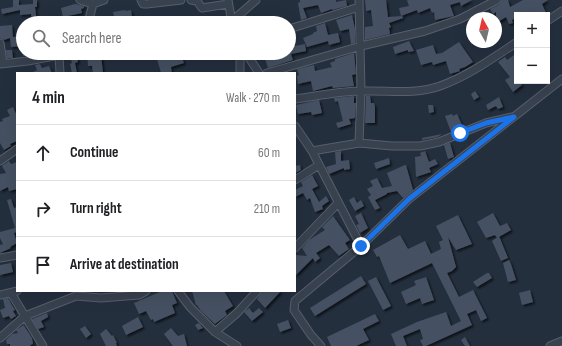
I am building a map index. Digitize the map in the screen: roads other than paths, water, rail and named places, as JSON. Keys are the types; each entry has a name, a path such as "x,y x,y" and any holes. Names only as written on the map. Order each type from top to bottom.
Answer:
{"street":[{"path":"80,0 93,4 104,0"},
{"path":"141,0 143,4 181,0"},
{"path":"190,0 197,1 202,8 228,2 231,16"},
{"path":"239,16 256,0"},
{"path":"270,72 361,46 425,31 460,19 497,0"},
{"path":"296,26 359,3 361,46 359,143"},
{"path":"90,16 93,4"},
{"path":"550,19 562,11"},
{"path":"0,44 2,63 33,60"},
{"path":"296,99 361,91 418,91 440,86 482,66 514,44"},
{"path":"60,72 61,60"},
{"path":"240,60 240,72"},
{"path":"251,60 258,72"},
{"path":"321,346 311,335 294,310 295,301 361,246 409,199 562,79"},
{"path":"312,151 359,143 392,146 420,146 439,142 486,123 514,117"},
{"path":"296,127 312,151 361,246"},
{"path":"0,161 16,150"},
{"path":"296,179 319,165"},
{"path":"296,247 338,203"},
{"path":"0,258 16,254"},
{"path":"0,295 14,292 25,316 43,346"},
{"path":"0,338 25,316 76,296 101,298 132,296 139,295 144,292"},
{"path":"179,292 190,307 215,332 234,345"},
{"path":"215,332 237,313 256,292"},
{"path":"550,346 562,341"}]}
